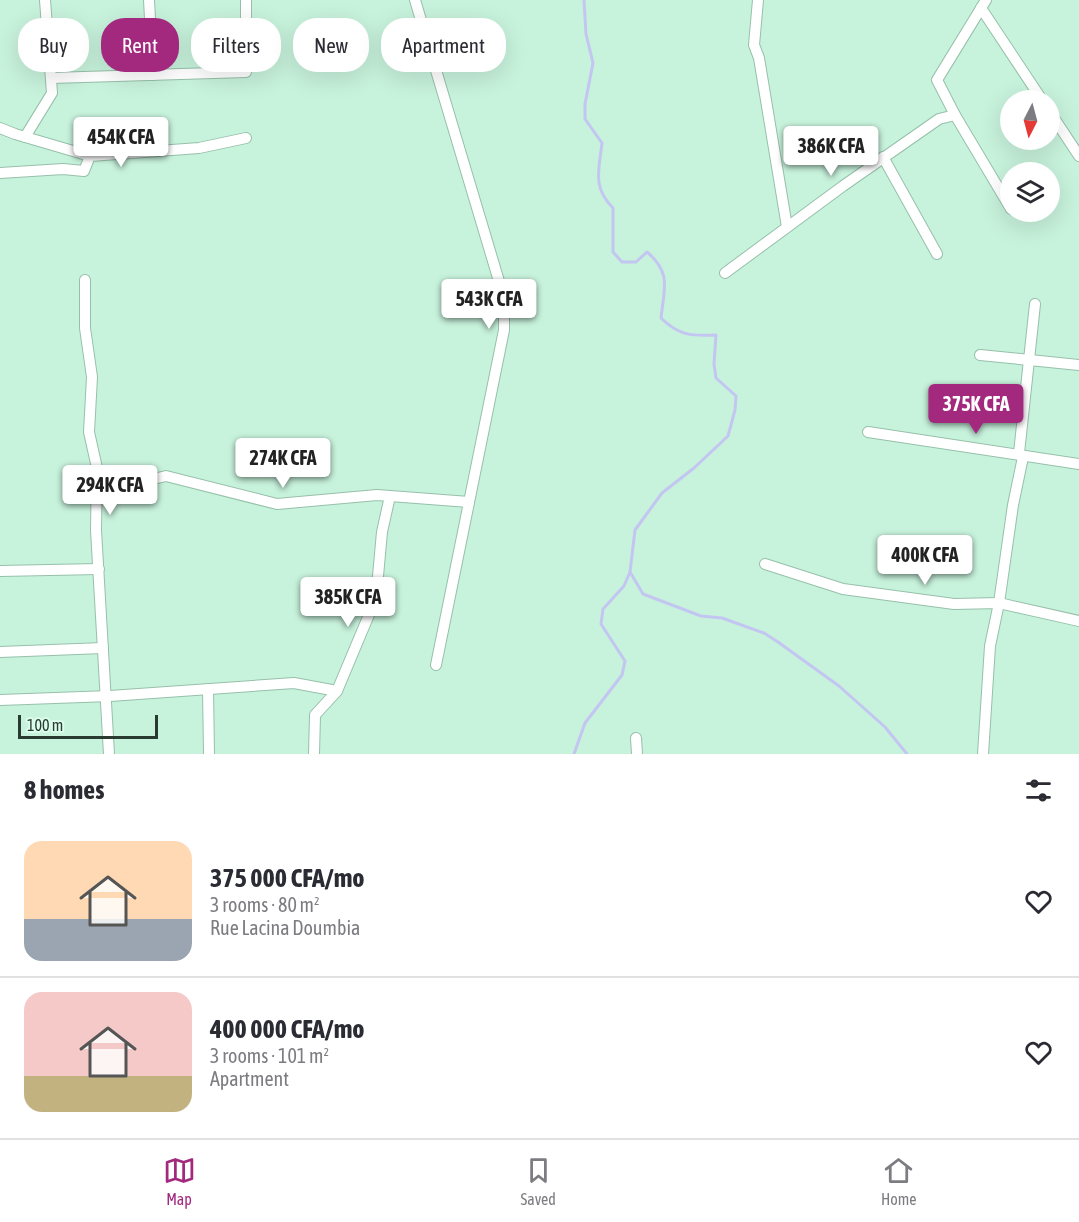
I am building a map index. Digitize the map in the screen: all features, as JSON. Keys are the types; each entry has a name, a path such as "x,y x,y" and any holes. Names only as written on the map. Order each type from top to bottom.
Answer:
{"street":[{"path":"25,137 52,93 45,0"},
{"path":"149,0 153,75"},
{"path":"51,78 246,72 246,0"},
{"path":"415,0 504,298 504,330 436,665"},
{"path":"758,0 754,45 759,58 787,227"},
{"path":"1000,191 937,80 983,4 1036,90"},
{"path":"725,273 939,119 955,115"},
{"path":"1060,127 1079,156"},
{"path":"0,128 90,156 199,148 246,138"},
{"path":"0,173 63,169 84,171 90,156"},
{"path":"884,158 937,254"},
{"path":"85,280 85,328 92,377 89,432 97,468 95,506 109,754"},
{"path":"1023,456 1019,453 1035,304"},
{"path":"980,355 1079,365"},
{"path":"868,432 1079,464"},
{"path":"982,754 990,646 999,603 1012,506 1023,456"},
{"path":"97,479 125,486 166,476 276,504 377,495 469,502"},
{"path":"314,754 315,715 337,691 376,598 382,532 390,496"},
{"path":"765,564 843,589 954,604 999,603 1079,621"},
{"path":"0,571 99,569"},
{"path":"0,652 103,648"},
{"path":"0,700 105,696 294,683 337,691"},
{"path":"208,689 209,754"},
{"path":"636,738 637,754"}],"waterway":[{"path":"574,754 585,723 622,675 625,661 601,624 603,609 624,586 630,572 635,530 662,493 694,468 728,436 736,396 716,378 714,364 716,335 686,334 661,318 665,282 655,260 647,252 636,262 622,262 613,252 613,208 602,193 599,178 602,143 585,119 585,104 593,63 586,34 584,0"},
{"path":"630,572 643,594 701,616 722,618 764,633 778,642 839,686 885,727 907,754"}]}
